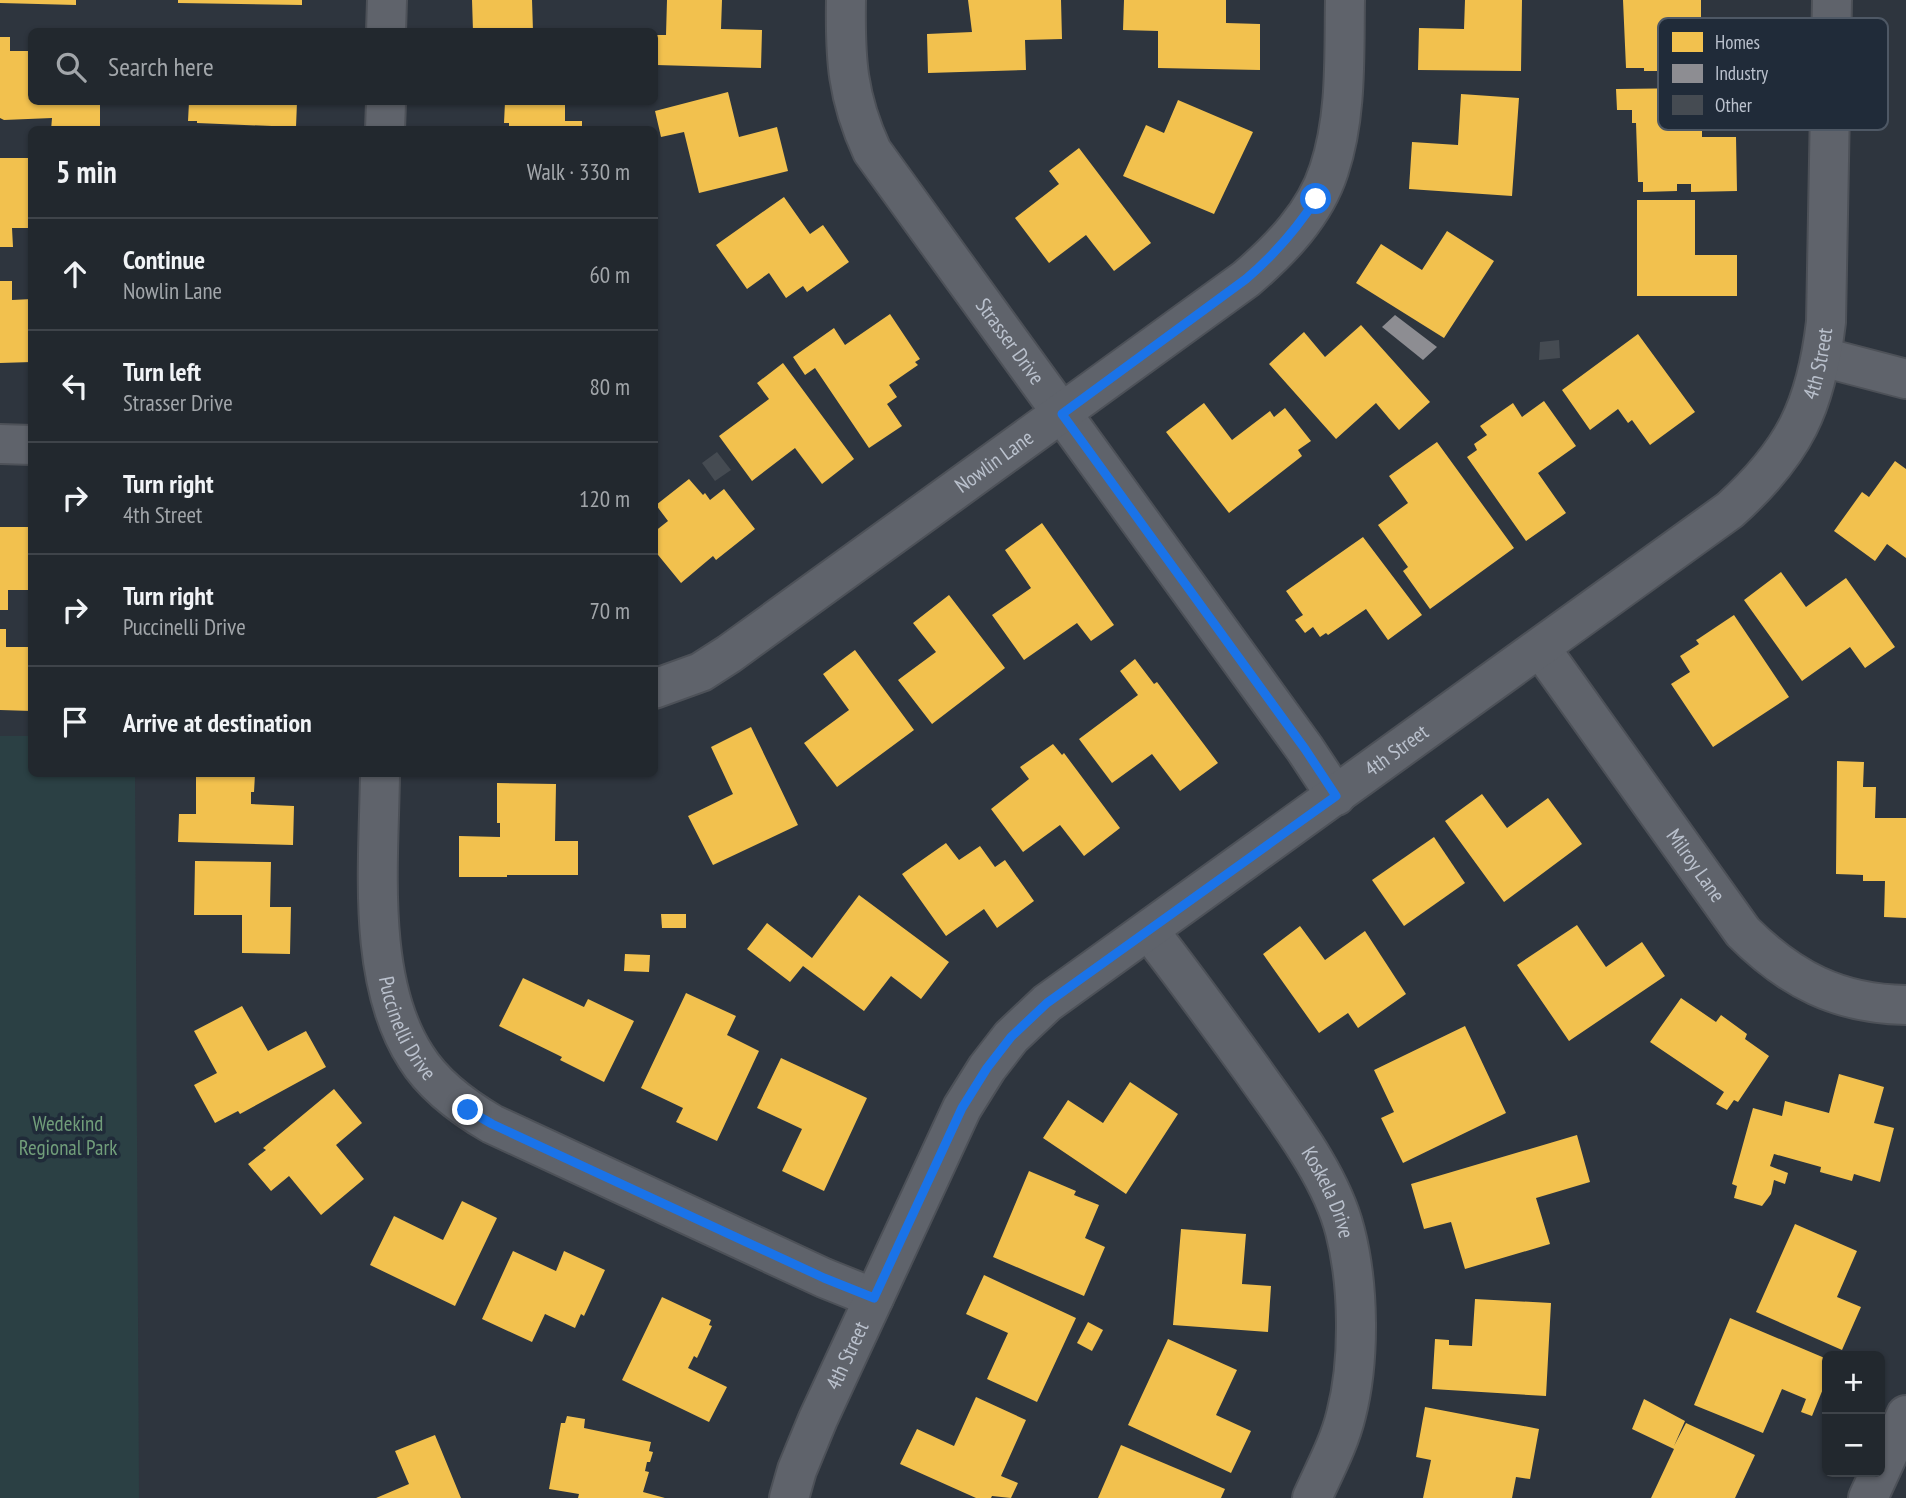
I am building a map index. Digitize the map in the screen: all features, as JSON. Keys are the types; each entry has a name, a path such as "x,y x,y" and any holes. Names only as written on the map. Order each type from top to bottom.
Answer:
{"street":[{"path":"386,28 387,0"},
{"name":"Strasser Drive","path":"846,0 845,54 851,93 859,122 872,151 1305,749 1336,796"},
{"name":"Nowlin Lane","path":"658,688 701,671 729,654 1062,414 1246,279 1273,256 1296,229 1316,199 1329,170 1337,138 1345,60 1345,0"},
{"name":"4th Street","path":"1832,0 1832,18"},
{"path":"385,126 386,105"},
{"name":"4th Street","path":"789,1498 797,1470 818,1419 962,1108 987,1068 1011,1037 1047,1003 1541,649 1720,517 1761,482 1786,450 1804,415 1822,357 1826,322 1830,130"},
{"path":"1822,357 1906,379"},
{"path":"0,444 28,445"},
{"name":"Milroy Lane","path":"1541,649 1743,932 1767,956 1796,976 1822,989 1857,1000 1906,1005"},
{"name":"Puccinelli Drive","path":"380,777 379,929 383,965 401,1029 416,1058 441,1088 468,1110 492,1124 824,1278 874,1298"},
{"name":"Koskela Drive","path":"1149,931 1280,1110 1330,1192 1345,1230 1355,1320 1353,1370 1336,1446 1312,1498"},
{"path":"1868,1498 1906,1415"}],"green space":[{"name":"Wedekind Regional Park","path":"0,736 28,736 28,777 135,777 139,1498 0,1498"}],"building: Homes":[{"path":"0,0 76,0 76,5 0,3"},
{"path":"178,0 302,0 302,5 178,3"},
{"path":"472,0 532,0 533,28 473,28"},
{"path":"667,0 722,0 721,29 762,30 761,68 658,65 658,35 666,35"},
{"path":"968,0 1061,0 1062,39 1025,40 1026,70 928,73 927,34 972,32"},
{"path":"1124,0 1226,0 1226,23 1260,24 1260,70 1158,68 1158,31 1123,30"},
{"path":"1465,0 1522,0 1521,71 1418,70 1419,28 1464,29"},
{"path":"1623,0 1701,0 1701,18 1658,18 1658,71 1626,68"},
{"path":"0,37 10,37 10,51 28,51 28,105 100,105 100,126 51,126 52,118 0,118"},
{"path":"1658,88 1658,130 1702,130 1702,137 1736,137 1737,191 1691,192 1691,184 1677,184 1677,191 1643,192 1643,182 1638,182 1636,123 1632,123 1632,110 1617,110 1616,89"},
{"path":"728,92 739,137 777,127 788,171 699,193 684,132 661,137 655,111"},
{"path":"1461,94 1519,98 1512,196 1409,189 1412,142 1458,145"},
{"path":"1178,100 1253,132 1214,214 1123,176 1146,125 1164,133"},
{"path":"189,105 297,105 296,126 188,121"},
{"path":"505,105 565,105 565,121 582,121 582,126 509,126 509,123 504,123"},
{"path":"1079,148 1151,243 1114,271 1086,235 1049,263 1015,218 1059,184 1049,171"},
{"path":"0,158 28,158 28,228 12,228 13,247 0,247"},
{"path":"784,197 810,234 823,225 849,262 807,292 803,286 786,298 769,273 747,289 716,245"},
{"path":"1637,200 1695,200 1695,255 1737,255 1737,296 1637,296"},
{"path":"1447,231 1494,261 1444,338 1356,283 1381,244 1422,270"},
{"path":"0,281 12,281 12,300 28,299 28,362 0,363"},
{"path":"890,314 920,359 915,362 918,365 889,385 897,397 887,404 902,426 869,448 815,368 805,375 793,357 834,328 845,345"},
{"path":"1361,325 1430,402 1399,430 1376,403 1336,439 1269,364 1304,332 1325,357"},
{"path":"1638,334 1695,412 1650,445 1632,420 1628,423 1618,409 1590,430 1562,390"},
{"path":"783,363 854,459 822,484 795,448 752,481 719,436 769,399 757,383"},
{"path":"1544,401 1576,446 1538,473 1566,513 1526,541 1467,457 1477,450 1474,444 1487,435 1480,426 1513,403 1522,417"},
{"path":"1204,403 1232,440 1270,411 1274,417 1285,408 1311,441 1298,450 1302,456 1229,513 1166,432"},
{"path":"1437,442 1514,548 1430,609 1403,571 1408,567 1378,525 1408,503 1389,476"},
{"path":"1895,461 1906,469 1906,558 1887,544 1875,561 1834,531 1862,492 1869,497"},
{"path":"689,479 710,500 724,489 755,529 716,560 713,556 681,583 658,555 658,529 668,521 658,503"},
{"path":"1042,523 1114,625 1091,641 1077,623 1024,660 992,615 1031,588 1005,550"},
{"path":"0,527 28,527 28,590 8,590 8,610 0,610"},
{"path":"1363,537 1422,615 1388,640 1366,609 1328,635 1326,633 1320,637 1313,627 1305,633 1295,620 1303,615 1286,591"},
{"path":"1781,572 1806,607 1846,578 1895,647 1865,668 1850,647 1802,681 1744,600"},
{"path":"949,595 1005,668 932,724 898,680 936,652 913,623"},
{"path":"1734,615 1789,697 1713,747 1671,684 1690,672 1680,656 1699,644 1696,640"},
{"path":"0,629 6,629 6,647 28,647 28,711 0,710"},
{"path":"855,650 914,730 837,787 804,743 849,710 823,674"},
{"path":"1135,659 1154,684 1157,682 1218,763 1180,791 1152,754 1112,783 1079,739 1138,695 1120,671"},
{"path":"751,727 798,825 713,865 688,816 733,794 711,747"},
{"path":"1053,744 1062,755 1064,753 1120,828 1084,856 1060,825 1023,852 991,809 1029,779 1020,767"},
{"path":"1837,761 1864,762 1863,787 1876,787 1875,818 1906,818 1906,918 1884,917 1885,881 1863,881 1863,875 1836,874"},
{"path":"196,777 255,777 251,804 294,806 293,845 178,842 179,814 196,814"},
{"path":"497,783 556,784 555,841 578,841 578,875 459,877 459,836 500,837 500,823 497,823"},
{"path":"1482,794 1507,828 1548,798 1582,844 1504,902 1445,821"},
{"path":"1434,837 1465,883 1404,926 1372,880"},
{"path":"946,843 959,860 980,846 995,867 1005,860 1034,901 997,928 984,909 946,936 902,874"},
{"path":"195,861 271,862 270,907 291,907 290,954 242,953 242,915 194,915"},
{"path":"859,895 949,962 921,999 891,976 864,1011 803,966 790,982 747,949 767,923 812,958"},
{"path":"661,914 686,914 686,928 662,928"},
{"path":"1577,925 1606,967 1642,942 1665,976 1569,1041 1517,965"},
{"path":"1300,926 1325,960 1365,931 1406,994 1358,1028 1348,1013 1319,1033 1263,954"},
{"path":"625,954 650,955 649,972 624,971"},
{"path":"523,978 584,1007 588,999 634,1021 604,1082 560,1060 562,1057 499,1026"},
{"path":"686,993 736,1016 727,1035 759,1051 717,1141 676,1122 683,1108 641,1088"},
{"path":"1681,998 1716,1022 1721,1015 1747,1034 1745,1039 1769,1056 1738,1102 1734,1100 1727,1110 1716,1104 1724,1092 1650,1042"},
{"path":"242,1006 268,1051 306,1031 326,1067 240,1114 238,1111 215,1123 194,1085 217,1073 194,1031"},
{"path":"1465,1026 1506,1113 1403,1163 1381,1118 1394,1112 1374,1070"},
{"path":"781,1058 867,1098 824,1191 782,1171 802,1129 757,1108"},
{"path":"1839,1074 1884,1087 1874,1123 1894,1128 1880,1182 1854,1174 1852,1181 1820,1172 1821,1167 1774,1154 1770,1166 1788,1173 1785,1184 1774,1180 1771,1194 1762,1206 1734,1198 1737,1186 1732,1184 1753,1108 1782,1116 1785,1101 1829,1113"},
{"path":"1130,1082 1178,1114 1126,1194 1043,1138 1068,1100 1103,1123"},
{"path":"334,1089 362,1123 336,1145 364,1179 321,1215 289,1176 271,1191 248,1164 266,1150 263,1148"},
{"path":"1577,1135 1590,1182 1536,1198 1550,1244 1465,1269 1451,1222 1424,1229 1411,1184"},
{"path":"1029,1171 1076,1191 1074,1195 1099,1205 1085,1238 1105,1247 1084,1296 993,1257"},
{"path":"462,1201 497,1218 455,1306 370,1265 394,1216 443,1240"},
{"path":"1795,1224 1857,1251 1837,1297 1861,1307 1842,1350 1756,1312"},
{"path":"1181,1229 1246,1234 1242,1284 1271,1286 1268,1332 1173,1325"},
{"path":"513,1251 556,1271 564,1251 605,1270 584,1316 581,1314 575,1328 545,1314 532,1342 482,1319"},
{"path":"984,1275 1076,1318 1037,1402 987,1379 1008,1333 966,1314"},
{"path":"662,1297 711,1320 709,1325 712,1326 697,1358 694,1356 688,1368 727,1387 709,1422 622,1380"},
{"path":"1475,1299 1551,1303 1546,1396 1432,1389 1435,1339 1449,1340 1449,1345 1472,1346"},
{"path":"1730,1318 1822,1357 1822,1391 1812,1416 1801,1412 1806,1399 1782,1389 1763,1433 1694,1405"},
{"path":"1088,1322 1103,1330 1092,1351 1077,1343"},
{"path":"1168,1339 1237,1370 1216,1415 1251,1431 1231,1473 1128,1425"},
{"path":"976,1397 1026,1420 1001,1476 1018,1483 1011,1498 976,1498 900,1464 917,1429 954,1446"},
{"path":"1644,1399 1685,1421 1674,1446 1686,1423 1755,1455 1735,1498 1651,1498 1674,1449 1632,1429"},
{"path":"1425,1407 1539,1429 1530,1479 1516,1477 1512,1498 1423,1498 1431,1460 1416,1457"},
{"path":"567,1416 585,1419 584,1428 651,1442 649,1451 653,1452 650,1462 647,1462 645,1471 649,1472 643,1492 665,1498 578,1498 579,1494 549,1489 561,1423 565,1423"},
{"path":"435,1435 461,1498 376,1498 409,1484 395,1451"},
{"path":"1121,1445 1225,1489 1221,1498 1098,1498"}],"building: Industry":[{"path":"1395,315 1437,347 1423,360 1382,327"}],"building: Other":[{"path":"1559,340 1560,358 1539,360 1540,342"},
{"path":"717,452 731,470 715,481 702,463"}],"route":[{"path":"468,1110 492,1124 824,1278 874,1298 962,1108 987,1068 1011,1037 1047,1003 1336,796 1305,749 1062,414 1246,279 1273,256 1296,229 1316,199"}]}
